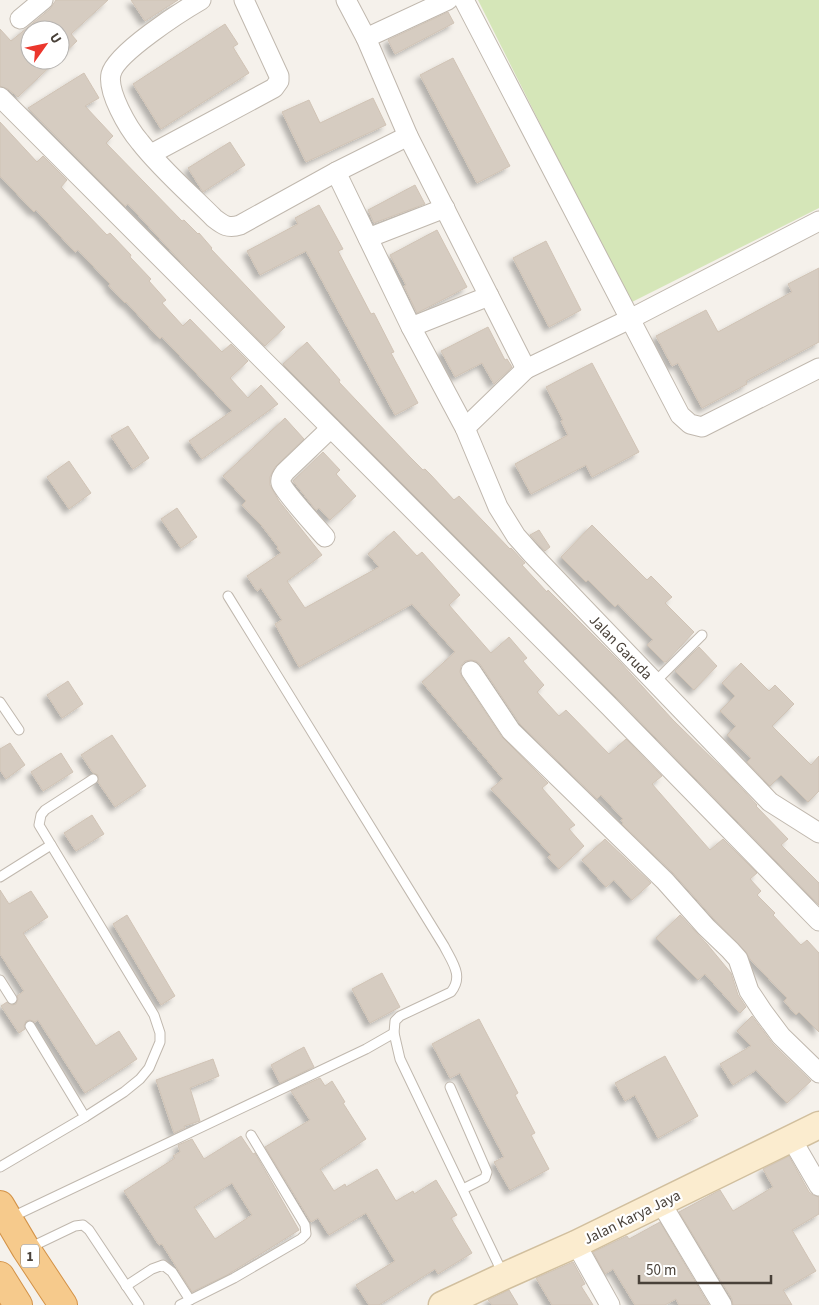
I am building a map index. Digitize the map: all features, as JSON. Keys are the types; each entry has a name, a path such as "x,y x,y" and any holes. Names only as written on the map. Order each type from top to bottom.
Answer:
{"highway":[{"name":"1","path":"4,1212 63,1305"},
{"name":"1","path":"0,1276 18,1305"}],"main road":[{"name":"Jalan Karya Jaya","path":"442,1305 576,1244 819,1125"}],"street":[{"path":"20,19 43,0"},
{"path":"201,0 175,16 125,55 116,64 111,73 111,90 126,122 139,142 214,218 228,228 240,225 336,172 408,136"},
{"path":"151,154 274,88 279,81 279,76 244,0"},
{"path":"346,0 366,38 408,136 526,369"},
{"path":"366,38 448,0"},
{"path":"464,0 680,415 690,424 702,427 819,368"},
{"path":"0,97 609,706 819,921"},
{"name":"Jalan Garuda","path":"336,172 411,327 465,428 498,508 516,536 770,802 819,833"},
{"path":"368,238 445,208"},
{"path":"465,428 526,369 630,319 819,221"},
{"path":"411,327 489,296"},
{"path":"325,537 287,492 281,483 281,477 331,428"},
{"path":"471,671 511,731 665,881 738,959 749,991 763,1012 781,1036 819,1073"},
{"path":"791,1138 819,1186"},
{"path":"660,1203 722,1305"},
{"path":"576,1244 610,1305"}],"lane":[{"path":"228,596 444,946 456,971 458,979 456,986 451,992 400,1016 395,1021 394,1033 400,1059 504,1276"},
{"path":"655,682 702,635"},
{"path":"0,702 19,730"},
{"path":"0,1167 124,1092 149,1068 160,1042 160,1033 154,1015 39,825 41,815 51,805 93,779"},
{"path":"0,877 51,845"},
{"path":"0,980 12,999"},
{"path":"30,1026 85,1117"},
{"path":"4,1212 366,1049 394,1033"},
{"path":"450,1087 487,1172 485,1178 463,1190"},
{"path":"180,1305 243,1273 302,1239 306,1234 305,1225 251,1134"},
{"path":"26,1249 75,1226 83,1225 89,1230 139,1305"},
{"path":"126,1286 152,1269 163,1265 172,1272 190,1300"}],"green space":[{"path":"478,0 819,0 819,208 630,303"}],"building":[{"path":"56,0 108,0 71,34 77,41 70,48 70,20 37,20 50,9"},
{"path":"131,0 178,0 145,21"},
{"path":"448,12 454,23 395,54 388,40"},
{"path":"225,24 238,44 233,47 249,73 161,129 133,84"},
{"path":"0,29 11,41 20,34 20,70 46,70 18,97 8,89 0,86"},
{"path":"453,58 510,166 477,183 420,75"},
{"path":"84,73 99,98 85,106 113,136 106,143 182,221 184,220 199,233 211,249 285,327 265,346 191,273 128,204 125,206 28,108"},
{"path":"373,98 386,125 306,162 282,112 309,100 320,123"},
{"path":"0,122 37,162 43,156 67,180 61,187 107,235 110,233 131,255 130,257 151,279 149,281 166,300 162,303 183,326 190,319 222,352 231,344 248,361 230,378 248,398 261,385 278,404 202,459 189,441 232,411 162,337 160,339 125,303 78,250 75,252 36,210 34,212 0,176"},
{"path":"230,142 245,165 203,192 188,168"},
{"path":"415,185 425,204 374,223 368,210"},
{"path":"319,205 343,249 338,251 371,314 374,313 394,352 391,353 418,403 395,415 306,251 260,275 247,251 298,224 295,218"},
{"path":"437,230 467,287 417,313 404,286 406,285 390,255"},
{"path":"546,241 581,310 549,327 513,258"},
{"path":"819,268 819,342 746,381 747,384 702,408 678,363 672,366 656,336 706,310 718,332 792,292 788,284"},
{"path":"488,327 505,360 507,359 512,367 494,384 482,363 455,377 441,351"},
{"path":"307,342 340,380 339,382 410,457 423,470 425,469 454,500 459,496 511,548 525,563 522,565 547,592 548,590 621,663 673,720 732,778 788,839 781,845 819,883 819,905 617,698 283,364"},
{"path":"592,363 639,452 592,477 586,465 531,494 515,464 568,435 561,421 563,420 546,387"},
{"path":"285,418 304,439 275,467 270,477 270,485 279,501 322,555 287,581 305,608 379,567 368,554 394,531 417,556 422,552 460,595 449,605 491,653 509,637 527,658 523,661 544,685 537,692 559,716 566,710 609,754 626,739 662,776 652,784 710,850 723,839 757,873 750,879 761,891 757,895 775,913 773,915 801,945 807,940 819,953 819,1032 799,1012 796,1015 784,1001 787,998 673,873 622,824 621,820 623,819 601,795 597,799 520,724 480,664 471,660 465,661 461,666 460,672 462,677 502,737 548,783 542,788 575,825 569,829 584,846 559,869 548,857 551,855 491,789 503,779 422,682 455,652 412,604 299,667 275,624 282,620 261,588 257,591 247,576 281,553 262,526 242,505 246,501 223,476"},
{"path":"128,426 149,458 133,469 111,436"},
{"path":"323,452 340,470 336,474 356,496 330,520 319,508 316,510 293,481"},
{"path":"69,461 91,493 69,509 47,477"},
{"path":"177,508 197,537 181,548 161,519"},
{"path":"592,525 647,580 651,576 672,597 665,603 694,632 666,662 647,645 653,640 618,604 615,607 561,557"},
{"path":"539,530 550,547 545,551 530,535"},
{"path":"699,647 717,666 694,690 675,671"},
{"path":"741,663 769,691 775,685 794,704 772,726 811,765 819,756 819,791 808,802 781,775 770,786 747,762 751,758 727,735 736,726 720,711 735,696 722,683"},
{"path":"68,681 83,704 62,718 47,695"},
{"path":"112,735 146,786 115,807 98,782 98,775 93,773 81,755"},
{"path":"10,743 25,765 6,779 0,770 0,749"},
{"path":"61,753 73,772 43,791 31,772"},
{"path":"92,815 104,834 76,851 64,833"},
{"path":"605,839 651,883 632,900 614,880 606,887 582,860"},
{"path":"0,890 9,904 31,891 48,917 23,933 96,1046 119,1031 137,1059 85,1093 38,1020 35,1022 26,1021 25,1029 19,1033 1,1006 7,1002 12,1005 16,1004 17,996 24,991 0,954"},
{"path":"127,915 175,996 161,1005 113,924"},
{"path":"680,915 731,973 738,995 746,1007 740,1013 705,974 698,980 656,938"},
{"path":"382,973 400,1007 370,1023 352,989"},
{"path":"752,1016 773,1044 811,1081 787,1103 756,1070 733,1085 720,1064 751,1046 737,1031"},
{"path":"479,1019 518,1093 515,1095 535,1133 531,1135 549,1169 510,1190 494,1162 504,1157 460,1073 450,1078 432,1044"},
{"path":"304,1047 314,1067 280,1083 271,1065"},
{"path":"665,1056 698,1116 658,1138 635,1095 625,1101 615,1083"},
{"path":"213,1059 219,1076 190,1088 200,1121 184,1126 185,1128 174,1133 156,1080"},
{"path":"320,1078 325,1086 332,1081 345,1102 343,1103 366,1139 320,1169 334,1191 345,1184 346,1187 377,1169 396,1201 413,1191 414,1194 436,1180 457,1215 451,1218 472,1253 438,1274 435,1269 379,1305 369,1305 356,1285 395,1261 366,1213 329,1235 318,1218 311,1222 265,1147 310,1120 291,1091"},
{"path":"241,1136 253,1154 255,1153 299,1230 227,1275 192,1292 162,1244 159,1245 124,1191 175,1158 173,1156 180,1152 178,1145 192,1139 204,1159","holes":["232,1183 252,1215 215,1239 194,1207"]},
{"path":"789,1156 809,1192 819,1197 819,1214 792,1230 816,1271 783,1290 792,1305 733,1305 732,1299 679,1212 720,1190 733,1211 773,1187 763,1169"},
{"path":"660,1222 709,1305 679,1305 676,1299 665,1305 635,1305 613,1269 605,1274 593,1252 627,1236 629,1239"},
{"path":"573,1262 585,1284 581,1286 593,1305 552,1305 536,1278"},
{"path":"509,1290 518,1305 492,1305 488,1300"}]}
